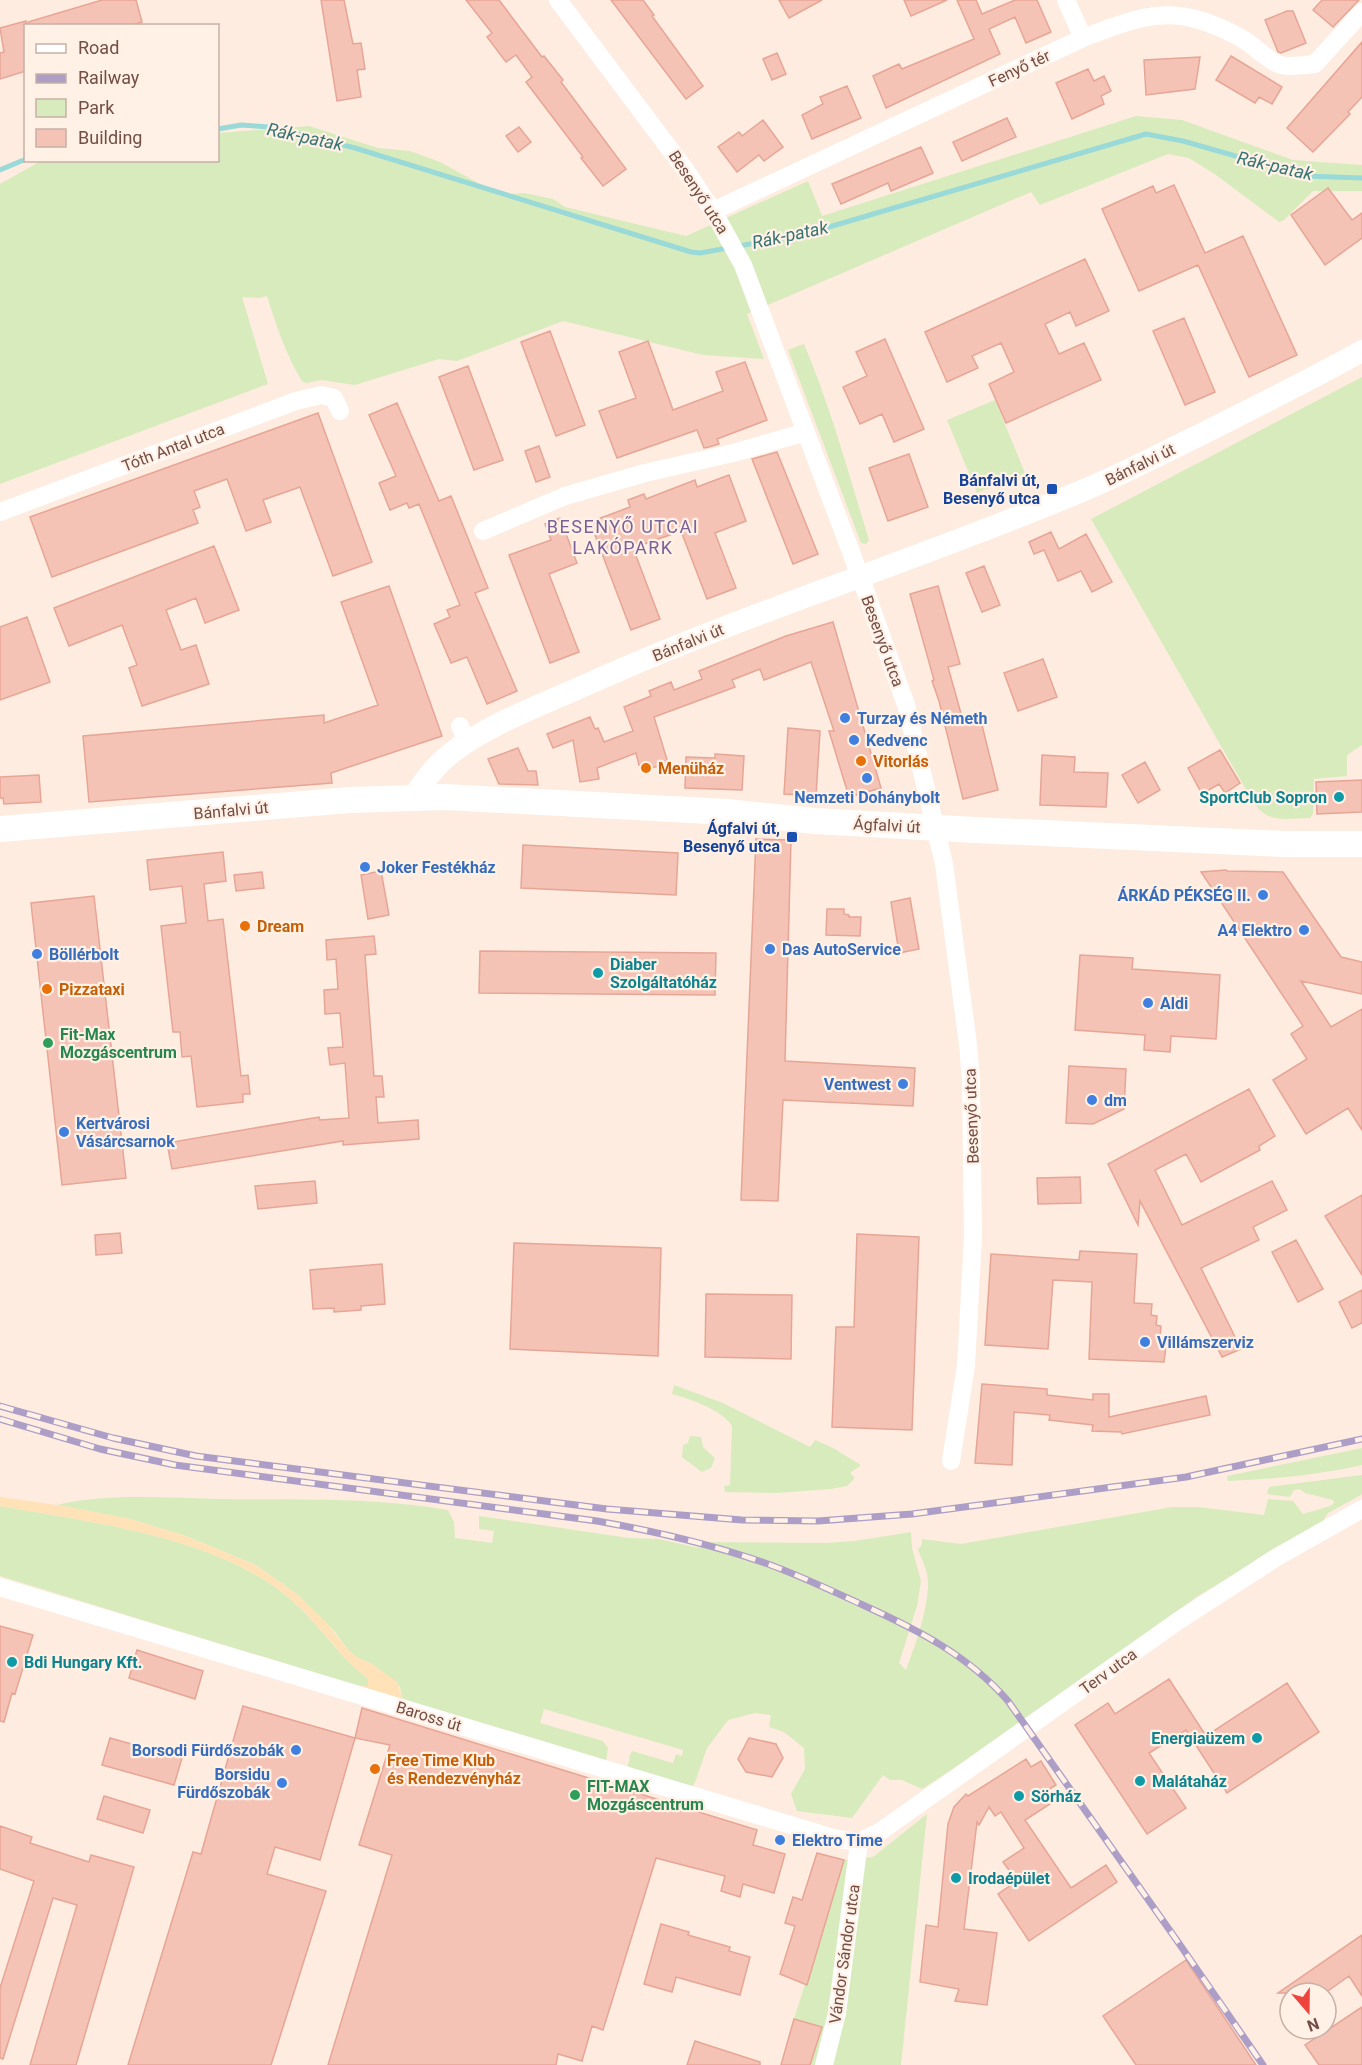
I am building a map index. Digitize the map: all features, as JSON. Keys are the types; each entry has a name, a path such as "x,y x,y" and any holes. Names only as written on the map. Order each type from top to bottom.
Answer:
{"main road":[{"name":"Ágfalvi út","path":"413,798 445,796 494,798 727,812 815,821 1284,844 1362,844"},
{"name":"Bánfalvi út","path":"0,829 350,800 413,798"}],"street":[{"name":"Besenyő utca","path":"558,0 660,135 713,211 742,265 860,576 906,705 936,827 953,926 968,1044 973,1145 973,1237 966,1366 951,1461"},
{"path":"1066,0 1083,38"},
{"name":"Fenyő tér","path":"713,211 1083,38 1144,17 1170,14 1196,19 1242,38 1280,66 1315,64 1362,12"},
{"name":"Bánfalvi út","path":"413,798 427,776 464,734 505,722 631,665 780,605 982,532 1079,493 1226,422 1362,351"},
{"name":"Tóth Antal utca","path":"0,512 296,401 321,394 334,399 340,411"},
{"path":"483,531 565,496 806,432"},
{"name":"Terv utca","path":"859,1842 881,1831 1178,1621 1277,1557 1362,1509"},
{"name":"Baross út","path":"0,1587 826,1835 859,1842"},
{"name":"Vándor Sándor utca","path":"824,2065 837,2013 859,1842"}],"green space":[{"path":"1136,116 1182,120 1293,160 1362,165 1362,191 1313,191 1284,220 1279,222 1189,158 1168,154 1040,205 1031,192 747,314 764,359 703,355 563,321 457,361 439,359 355,385 321,380 306,383 302,381 286,350 267,296 242,297 268,384 0,484 0,184 39,162 219,162 219,133 309,126 378,148 410,151 440,162 500,195 524,193 553,199 565,207 686,236 808,181 822,216"},
{"path":"804,344 839,442 869,540 866,544 861,543 788,350"},
{"path":"1362,377 1362,745 1347,755 1347,776 1314,779 1313,814 1310,818 1270,817 1252,800 1091,519"},
{"path":"995,400 1025,473 977,493 947,420"},
{"path":"674,1385 723,1403 810,1447 815,1440 833,1448 861,1465 850,1473 855,1478 847,1486 831,1489 777,1493 725,1492 724,1486 730,1485 732,1426 714,1410 672,1394"},
{"path":"690,1436 701,1437 703,1447 715,1458 711,1468 702,1472 682,1457 683,1445 688,1443"},
{"path":"1362,1448 1362,1465 1295,1476 1228,1481 1227,1476"},
{"path":"1362,1475 1362,1494 1328,1513 1323,1521 1198,1596 1014,1729 922,1789 902,1780 890,1780 883,1775 852,1818 797,1811 791,1794 805,1769 804,1748 784,1732 769,1727 771,1715 755,1713 728,1720 707,1748 694,1785 690,1787 627,1768 632,1751 673,1763 676,1754 682,1756 683,1750 544,1709 540,1723 603,1741 608,1748 606,1761 413,1704 402,1698 400,1687 372,1664 349,1651 335,1632 298,1595 256,1565 186,1536 130,1519 57,1505 97,1499 138,1497 391,1503 448,1510 454,1522 455,1538 492,1543 494,1531 479,1529 479,1516 629,1538 659,1539 699,1548 702,1542 824,1543 855,1541 911,1532 912,1548 921,1581 917,1606 899,1663 906,1670 921,1627 926,1604 927,1574 918,1550 922,1539 961,1544 1172,1507 1198,1507 1264,1515 1268,1499 1293,1501 1303,1514 1330,1506 1334,1503 1333,1500 1305,1493 1300,1489 1294,1490 1290,1497 1267,1494 1269,1487"},
{"path":"0,1506 106,1525 178,1542 245,1569 275,1587 295,1603 348,1661 369,1680 368,1686 357,1686 0,1576"},
{"path":"927,1814 901,2065 810,2065 821,2027 794,2019 844,1860 873,1857"}],"sand":[{"path":"0,1497 130,1519 185,1536 256,1565 298,1595 324,1620 349,1651 397,1682 402,1698 413,1704 357,1686 368,1686 368,1680 345,1658 304,1611 275,1587 245,1569 178,1542 106,1525 0,1506"}],"building":[{"path":"102,0 136,0 142,22 136,24 28,24 28,22"},
{"path":"321,0 344,0 353,44 361,43 365,69 357,70 361,97 337,101"},
{"path":"466,0 499,0 542,57 544,56 563,80 561,82 626,169 603,186 526,82 532,77 516,55 506,62 487,37 492,33"},
{"path":"611,0 643,0 703,86 686,99"},
{"path":"779,0 822,0 789,18"},
{"path":"904,0 947,0 911,16"},
{"path":"957,0 976,0 982,14 1015,0 1037,0 1051,32 1026,43 1015,17 989,29 1000,54 886,108 873,76 899,64 902,69 974,39"},
{"path":"1322,0 1359,0 1333,27 1313,10"},
{"path":"1287,11 1293,11 1306,43 1281,53 1278,52 1265,20"},
{"path":"26,21 24,24 24,72 0,79 0,53 4,52 0,28"},
{"path":"1362,42 1362,97 1348,112 1350,114 1313,152 1287,128"},
{"path":"777,53 786,74 772,80 763,59"},
{"path":"1231,56 1282,87 1272,104 1259,97 1255,103 1216,80"},
{"path":"1200,57 1195,89 1146,95 1144,60"},
{"path":"1088,69 1094,81 1104,76 1111,91 1101,96 1104,104 1072,119 1056,83"},
{"path":"847,86 861,118 812,139 802,115 823,104 820,97"},
{"path":"1007,118 1016,137 962,161 953,142"},
{"path":"763,120 783,147 764,161 759,155 737,172 718,147 739,132 742,136"},
{"path":"519,127 531,142 518,152 506,136"},
{"path":"921,147 933,173 891,191 888,183 841,204 832,184"},
{"path":"1174,185 1205,253 1243,236 1297,355 1249,377 1198,265 1139,291 1102,209 1153,186 1156,193"},
{"path":"1328,188 1352,220 1362,213 1362,238 1325,265 1291,215"},
{"path":"1085,259 1109,311 1076,326 1070,312 1045,324 1059,354 1084,343 1101,380 1006,423 989,384 1014,372 1001,343 972,356 978,368 947,382 925,332"},
{"path":"1184,318 1215,392 1185,405 1153,331"},
{"path":"550,331 585,425 556,436 521,342"},
{"path":"885,339 924,429 894,442 882,414 860,424 843,387 867,376 856,352"},
{"path":"648,341 673,410 723,391 716,372 745,362 767,420 717,439 719,444 709,447 704,448 697,430 617,458 599,411 636,398 619,352"},
{"path":"468,366 503,460 474,470 439,377"},
{"path":"397,403 439,501 451,496 488,588 475,593 517,691 487,704 467,657 451,663 434,624 450,617 447,610 460,605 419,504 409,508 407,503 390,510 379,483 396,476 369,415"},
{"path":"318,413 372,562 333,576 300,487 263,500 271,522 246,531 227,479 194,491 200,507 193,510 198,523 52,577 30,517"},
{"path":"539,446 550,477 536,482 525,451"},
{"path":"777,452 818,554 793,564 752,459"},
{"path":"909,454 928,507 888,521 869,468"},
{"path":"729,475 746,521 715,533 736,588 707,599 681,531 633,548 660,619 631,630 590,522 630,507 628,500 644,494 646,499 695,480 697,487"},
{"path":"560,518 577,563 549,574 579,652 550,663 509,555 551,540 545,524"},
{"path":"1051,532 1059,549 1086,534 1112,582 1092,592 1081,571 1058,581 1044,550 1034,554 1029,542"},
{"path":"214,546 239,610 205,623 196,598 166,610 181,650 196,645 209,684 142,706 129,668 137,665 122,625 69,646 54,608"},
{"path":"984,566 1000,605 982,612 966,573"},
{"path":"389,586 442,736 331,773 332,783 89,802 83,736 324,715 324,723 378,705 341,602"},
{"path":"938,586 960,664 948,667 962,717 979,713 998,790 963,799 910,594"},
{"path":"27,617 50,682 0,700 0,627"},
{"path":"833,622 881,788 849,797 829,731 834,731 811,662 764,680 760,669 732,680 735,687 654,717 668,763 645,770 643,764 639,765 636,753 597,768 599,779 580,782 573,740 553,748 547,734 590,717 604,742 633,731 624,707 651,696 649,691 671,682 674,690 702,679 699,671 786,636"},
{"path":"1043,659 1057,697 1018,711 1004,673"},
{"path":"788,728 820,731 816,796 784,794"},
{"path":"518,748 528,771 536,771 538,785 499,784 488,759"},
{"path":"1220,750 1240,783 1225,793 1219,784 1202,794 1188,768"},
{"path":"715,754 744,756 742,790 685,788 686,757 715,758"},
{"path":"1042,755 1075,757 1074,772 1108,773 1106,807 1040,805"},
{"path":"1145,762 1160,790 1138,803 1122,775"},
{"path":"39,775 41,802 4,804 3,798 0,798 0,777"},
{"name":"SportClub Sopron","path":"1362,780 1362,812 1317,814 1316,782"},
{"path":"756,839 791,840 785,1061 915,1068 913,1106 783,1100 778,1201 741,1200"},
{"path":"523,845 678,853 676,895 521,888"},
{"path":"223,852 226,881 204,884 208,921 223,919 241,1076 248,1075 250,1094 243,1094 243,1102 197,1107 191,1056 182,1057 180,1032 173,1032 161,926 186,923 182,886 150,890 147,860"},
{"path":"1226,870 1283,872 1341,957 1362,962 1362,994 1301,981 1331,1027 1362,1009 1362,1130 1348,1108 1306,1134 1273,1080 1307,1059 1291,1034 1303,1026 1201,872"},
{"path":"381,871 389,915 368,919 361,875"},
{"path":"262,872 264,888 236,891 234,875"},
{"path":"94,896 126,1178 62,1185 31,903"},
{"path":"910,898 919,949 899,953 891,902"},
{"path":"827,909 844,909 844,914 849,917 861,917 860,936 826,935"},
{"path":"374,936 376,954 365,955 374,1076 382,1076 384,1097 376,1097 378,1123 418,1120 419,1139 343,1145 343,1141 172,1169 167,1143 319,1117 320,1120 349,1118 345,1063 330,1065 328,1048 343,1047 340,1013 325,1014 324,990 338,989 336,959 327,960 326,940"},
{"name":"Diaber Szolgáltatóház","path":"480,951 716,953 715,995 479,993"},
{"name":"Aldi","path":"1080,955 1133,958 1132,969 1220,975 1216,1039 1171,1036 1170,1052 1144,1050 1145,1035 1075,1030"},
{"path":"1069,1066 1126,1069 1124,1109 1093,1124 1066,1123"},
{"path":"1249,1089 1275,1136 1259,1146 1260,1150 1201,1182 1186,1154 1155,1170 1182,1225 1272,1181 1287,1210 1253,1227 1259,1240 1201,1268 1241,1349 1222,1357 1140,1201 1138,1225 1108,1164"},
{"path":"1080,1177 1081,1203 1038,1204 1037,1178"},
{"path":"315,1181 317,1203 258,1209 255,1186"},
{"path":"1362,1195 1362,1275 1325,1216"},
{"path":"120,1233 122,1253 96,1255 95,1235"},
{"path":"857,1234 919,1237 912,1430 832,1427 836,1327 854,1327"},
{"path":"1296,1240 1323,1289 1298,1302 1272,1252"},
{"path":"514,1243 661,1248 658,1356 510,1349"},
{"path":"1080,1251 1137,1254 1134,1303 1152,1304 1151,1315 1157,1316 1156,1325 1161,1326 1160,1337 1167,1338 1164,1362 1089,1359 1092,1282 1053,1280 1048,1349 985,1345 991,1254 1079,1260"},
{"path":"382,1264 385,1304 361,1306 361,1310 334,1312 334,1308 313,1309 310,1270"},
{"path":"1362,1290 1362,1323 1352,1328 1339,1302"},
{"path":"706,1294 792,1295 791,1359 705,1357"},
{"path":"982,1384 1047,1389 1047,1395 1093,1400 1093,1394 1109,1394 1109,1417 1206,1396 1210,1415 1122,1434 1121,1432 1092,1431 1093,1425 1049,1420 1050,1415 1014,1412 1012,1465 975,1463"},
{"name":"Bdi Hungary Kft.","path":"0,1626 33,1635 4,1722 0,1721"},
{"path":"137,1650 203,1671 195,1699 129,1678"},
{"path":"1169,1679 1206,1736 1287,1683 1319,1732 1227,1793 1186,1730 1149,1753 1186,1808 1147,1834 1075,1725 1108,1703 1115,1714"},
{"path":"243,1706 355,1738 320,1860 275,1847 267,1874 326,1891 271,2065 128,2065 193,1852 201,1854"},
{"path":"362,1708 757,1830 753,1845 785,1854 774,1893 743,1884 740,1897 721,1891 725,1876 656,1858 603,2030 592,2026 582,2061 558,2054 556,2065 328,2065 392,1855 359,1845 390,1745 355,1738"},
{"path":"110,1738 182,1758 174,1785 102,1765"},
{"path":"749,1738 776,1744 783,1758 772,1777 746,1772 738,1759"},
{"path":"1026,1759 1031,1767 1041,1761 1056,1785 1046,1791 1053,1802 1025,1820 1071,1888 1106,1865 1117,1882 1029,1941 998,1894 1017,1881 1003,1862 1024,1848 1001,1812 995,1816 989,1807 979,1825 977,1822 964,1929 997,1933 987,2005 955,2001 959,1989 920,1982 926,1925 938,1927 948,1824 954,1807 966,1794 968,1796"},
{"path":"104,1796 150,1810 143,1833 97,1819"},
{"path":"0,1826 32,1837 30,1843 89,1862 91,1855 134,1867 76,2065 30,2065 77,1905 53,1898 3,2059 0,2058 0,1988 34,1881 0,1869"},
{"path":"817,1853 844,1860 807,1985 780,1974 795,1926 785,1923 793,1897 802,1900"},
{"path":"661,1924 689,1932 688,1935 730,1947 729,1951 750,1957 740,1995 676,1977 672,1992 644,1984"},
{"path":"1362,1935 1362,1996 1349,1976 1338,1984 1338,1981 1295,1981"},
{"path":"1186,1960 1256,2065 1136,2065 1103,2016"},
{"path":"1362,2007 1362,2065 1319,2065 1305,2045 1311,2041 1338,2041 1338,2023"},
{"path":"794,2019 822,2027 810,2065 781,2065"},
{"path":"695,2041 760,2062 760,2065 687,2065"}],"waterway":[{"name":"Rák-patak","path":"219,129 241,125 270,127 355,148 700,253 805,234 1146,134 1183,141 1306,176 1362,178"},
{"name":"Rák-patak","path":"0,170 24,160"}],"railway":[{"path":"0,1406 113,1438 196,1456 607,1509 742,1520 818,1521 912,1514 1186,1477 1362,1439"},
{"path":"0,1419 100,1449 175,1465 597,1521 661,1534 724,1550 778,1568 904,1625 960,1657 1008,1701 1263,2065"}],"place":[{"name":"Bánfalvi út, Besenyő utca","path":"1052,489"},
{"name":"Turzay és Németh","path":"845,718"},
{"name":"Kedvenc","path":"854,740"},
{"name":"Vitorlás","path":"861,761"},
{"name":"Menüház","path":"646,768"},
{"name":"Nemzeti Dohánybolt","path":"867,778"},
{"name":"SportClub Sopron","path":"1339,797"},
{"name":"Ágfalvi út, Besenyő utca","path":"792,837"},
{"name":"Joker Festékház","path":"365,867"},
{"name":"ÁRKÁD PÉKSÉG II.","path":"1263,895"},
{"name":"Dream","path":"245,926"},
{"name":"A4 Elektro","path":"1304,930"},
{"name":"Das AutoService","path":"770,949"},
{"name":"Böllérbolt","path":"37,954"},
{"name":"Diaber Szolgáltatóház","path":"598,973"},
{"name":"Pizzataxi","path":"47,989"},
{"name":"Aldi","path":"1148,1003"},
{"name":"Fit-Max Mozgáscentrum","path":"48,1043"},
{"name":"Ventwest","path":"903,1084"},
{"name":"dm","path":"1092,1100"},
{"name":"Kertvárosi Vásárcsarnok","path":"64,1132"},
{"name":"Villámszerviz","path":"1145,1342"},
{"name":"Bdi Hungary Kft.","path":"12,1662"},
{"name":"Energiaüzem","path":"1257,1738"},
{"name":"Borsodi Fürdőszobák","path":"296,1750"},
{"name":"Free Time Klub és Rendezvényház","path":"375,1769"},
{"name":"Malátaház","path":"1140,1781"},
{"name":"Borsidu Fürdőszobák","path":"282,1783"},
{"name":"FIT-MAX Mozgáscentrum","path":"575,1795"},
{"name":"Sörház","path":"1019,1796"},
{"name":"Elektro Time","path":"780,1840"},
{"name":"Irodaépület","path":"956,1878"}],"district":[{"name":"BESENYŐ UTCAI LAKÓPARK","path":"623,537"}]}
